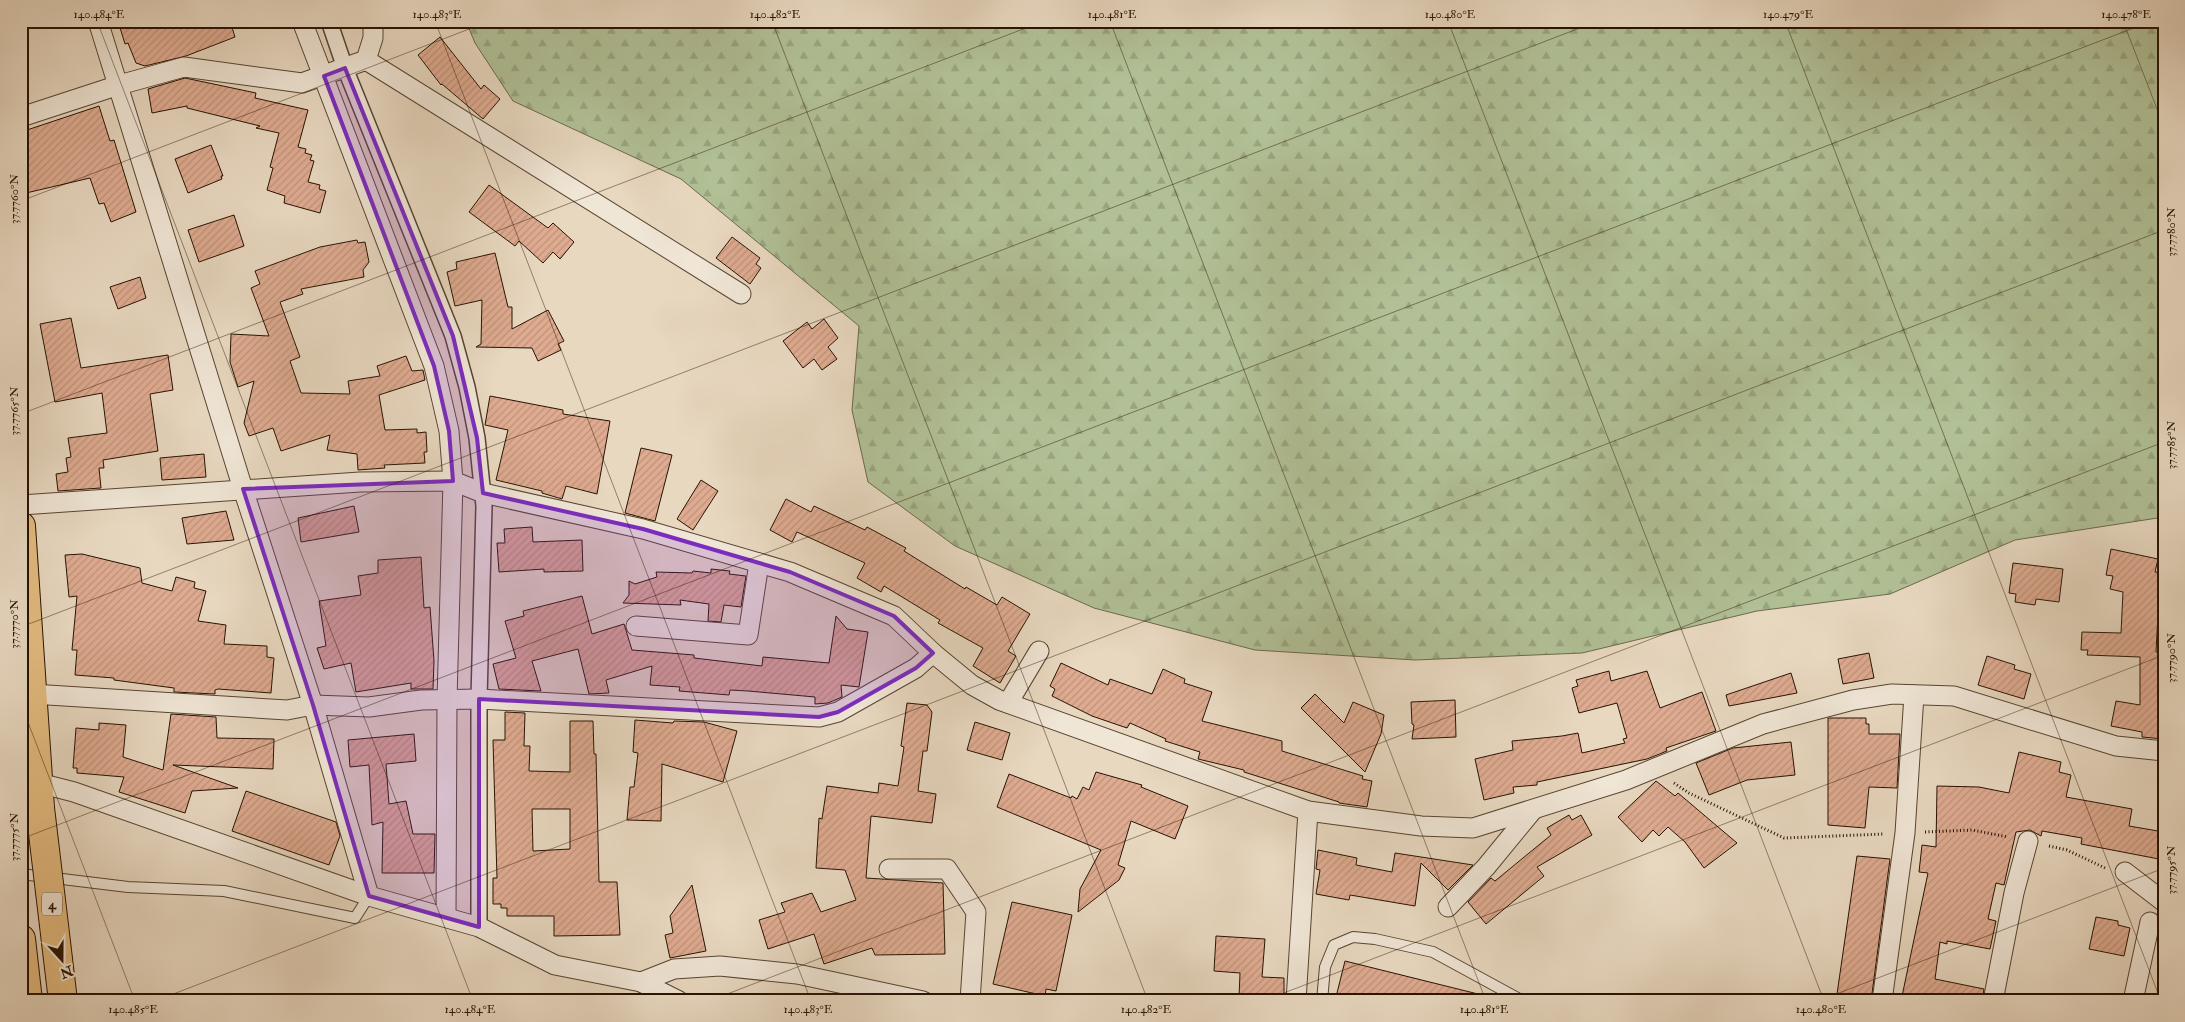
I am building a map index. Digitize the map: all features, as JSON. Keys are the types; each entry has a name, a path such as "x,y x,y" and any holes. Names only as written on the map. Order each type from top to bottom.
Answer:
{"highway":[{"name":"4","path":"21,526 39,796 63,1001"},
{"path":"21,939 28,1001"}],"street":[{"path":"98,21 243,489 313,705 369,896"},
{"path":"302,21 434,366 448,431 453,480 447,700 446,917"},
{"path":"329,21 345,68 452,336 467,387 477,438 484,506 479,699 479,927"},
{"path":"366,60 373,38 373,21"},
{"path":"21,118 119,85 184,66 302,83 366,60"},
{"path":"366,60 741,294"},
{"path":"21,505 360,482 453,480 482,493 643,529 790,572 894,616 933,653 972,685 1008,703 1308,811 1422,826 1474,828 1626,780 1764,724 1853,700 1892,694 1954,696 2116,746 2164,751"},
{"path":"636,626 748,635 759,563"},
{"path":"1008,703 1039,651"},
{"path":"32,694 287,710 313,705 369,707 421,700 479,699 819,716 838,712 916,668 933,653"},
{"path":"1882,1001 1905,833 1914,695"},
{"path":"39,796 74,792 369,896 479,927 555,964 641,982 679,1001"},
{"path":"1296,1001 1308,811"},
{"path":"1448,907 1486,867 1532,811"},
{"path":"1993,1001 2014,893 2028,841"},
{"path":"890,869 947,869 976,912 970,1001"},
{"path":"2125,872 2164,902"},
{"path":"2133,1001 2150,922"},
{"path":"641,982 674,969 720,966 797,974 923,1001"}],"lane":[{"path":"21,874 128,887 224,891 355,918 369,896"},
{"path":"1322,1001 1325,968 1334,945 1353,937 1375,939 1433,952 1522,1001"}],"highlighted area":[{"path":"345,68 453,336 477,438 483,493 643,529 790,572 894,616 933,653 916,668 838,712 819,717 479,699 479,927 369,896 313,705 243,489 453,481 449,431 434,366 324,76"}],"green space":[{"path":"466,21 2164,21 2164,517 2015,540 1890,594 1757,611 1582,653 1415,660 1255,650 1094,608 955,546 868,482 852,410 859,326 681,179 513,101 475,43"}],"building":[{"path":"118,21 230,21 235,37 186,56 145,66 136,63 128,43 125,44"},
{"path":"440,37 481,89 484,85 500,99 483,119 441,85 418,55"},
{"path":"185,78 256,93 255,98 308,110 298,147 306,149 305,153 312,155 310,160 314,161 308,182 320,185 319,189 326,191 320,213 284,203 285,196 267,190 273,168 270,167 279,133 256,128 260,126 187,108 187,106 152,113 148,89"},
{"path":"99,106 110,141 114,140 136,212 111,222 104,203 99,204 90,178 26,193 21,171 21,132"},
{"path":"211,145 223,176 221,176 222,179 188,193 175,159"},
{"path":"489,185 548,228 553,223 574,242 560,259 553,252 543,263 519,241 515,246 469,212"},
{"path":"234,215 244,246 199,262 188,230"},
{"path":"732,237 760,258 756,264 761,268 750,284 716,258"},
{"path":"357,240 358,243 365,242 369,262 363,270 364,277 301,289 303,294 280,302 300,357 290,361 301,393 350,394 348,381 380,376 377,366 406,356 412,371 423,370 425,380 379,395 385,430 417,429 417,433 426,432 427,452 424,452 425,463 384,465 385,468 358,470 357,454 327,450 330,435 281,451 273,428 249,436 244,423 254,381 238,387 230,362 231,334 269,336 251,288 260,284 255,271 320,247"},
{"path":"495,253 508,307 512,307 512,329 548,310 564,341 558,344 561,350 538,361 532,348 476,347 481,344 482,300 455,306 447,272 457,269 456,262"},
{"path":"140,277 146,298 118,309 110,287"},
{"path":"71,318 81,368 168,355 173,390 150,394 158,451 103,460 104,468 99,468 101,488 58,491 56,474 68,472 66,458 71,457 68,438 107,433 102,393 55,402 40,324"},
{"path":"824,319 838,338 828,347 837,359 822,370 814,359 803,368 783,341 807,322 812,329"},
{"path":"490,396 563,410 563,414 610,421 597,494 566,486 562,499 542,493 542,491 496,480 508,430 485,425"},
{"path":"641,448 672,455 655,521 625,513"},
{"path":"204,454 206,477 162,480 160,458"},
{"path":"701,480 718,491 693,530 677,519"},
{"path":"786,499 811,512 814,506 865,530 867,527 906,548 904,551 965,589 966,587 997,605 1002,597 1030,614 1008,651 1016,656 1000,683 973,666 983,648 938,623 940,620 884,586 881,592 857,578 865,563 797,532 792,542 770,530"},
{"path":"354,506 359,532 301,542 298,518"},
{"path":"226,511 234,540 187,544 182,518"},
{"path":"532,527 533,542 582,540 583,571 544,572 544,569 499,572 497,543 505,543 504,529"},
{"path":"2111,549 2158,559 2155,572 2164,573 2164,597 2159,596 2156,652 2164,652 2164,739 2142,737 2142,732 2111,726 2116,701 2140,705 2140,657 2087,655 2088,650 2081,650 2082,632 2121,633 2123,592 2110,589 2113,576 2106,575"},
{"path":"82,554 140,568 142,583 172,591 176,577 195,582 194,588 206,591 198,621 226,625 224,644 267,646 267,657 274,658 271,693 218,689 215,690 215,694 174,692 174,688 114,680 114,678 75,675 77,650 72,650 77,596 69,597 65,555"},
{"path":"421,557 424,608 430,607 434,661 433,689 411,689 411,683 356,692 351,663 324,669 317,648 326,646 319,601 361,595 358,576 378,573 378,560"},
{"path":"2013,563 2063,569 2059,602 2036,599 2035,605 2015,602 2016,594 2009,593"},
{"path":"711,569 730,571 729,574 746,576 741,607 724,605 721,622 708,621 709,604 680,600 681,605 623,603 629,595 629,581 635,584 657,577 656,572 692,573 693,571 711,573"},
{"path":"582,596 592,634 624,624 632,650 694,655 694,658 762,666 763,657 829,663 836,616 847,629 868,632 859,687 841,685 842,697 828,703 815,704 815,697 730,690 729,695 679,691 680,687 650,685 652,666 606,680 609,693 589,694 578,649 532,661 541,691 499,689 493,664 516,658 505,621 524,616 523,611"},
{"path":"1869,653 1874,678 1843,684 1838,659"},
{"path":"1987,656 2015,665 2014,669 2031,674 2024,699 1978,685"},
{"path":"1061,663 1108,685 1110,679 1152,694 1163,669 1185,679 1184,683 1212,692 1202,721 1282,741 1282,751 1363,776 1362,779 1372,781 1367,807 1339,803 1244,772 1244,770 1198,759 1200,752 1165,741 1166,739 1130,723 1127,728 1092,716 1052,696 1055,689 1050,686"},
{"path":"1609,671 1611,681 1647,671 1660,708 1702,692 1716,731 1666,748 1667,751 1647,759 1537,782 1537,785 1513,787 1514,793 1484,800 1475,759 1513,750 1512,741 1578,733 1582,753 1625,743 1623,739 1627,738 1617,703 1579,713 1572,688 1578,686 1576,680"},
{"path":"1791,673 1797,693 1729,706 1726,695"},
{"path":"1315,694 1344,723 1353,702 1384,715 1381,734 1365,772 1301,708"},
{"path":"1455,700 1456,737 1412,739 1414,725 1412,724 1411,702"},
{"path":"907,703 927,705 932,712 927,751 923,751 918,791 936,794 932,823 871,816 866,878 943,883 945,954 875,955 872,948 824,964 814,934 768,949 759,920 785,912 781,903 812,893 821,912 856,900 845,870 816,868 819,818 822,819 827,786 878,793 879,783 898,786 904,747 901,746"},
{"path":"505,712 525,713 524,746 530,746 529,771 570,772 570,721 593,721 594,754 596,754 599,882 617,882 620,935 554,936 554,916 507,916 507,908 501,908 501,904 493,904 493,878 497,878 493,740 505,740","holes":["532,809 570,809 570,849 533,851"]},
{"path":"171,714 216,717 217,738 274,739 273,769 173,765 238,788 192,791 185,813 119,792 124,777 77,773 77,768 73,768 76,728 99,730 99,723 126,725 123,757 163,770"},
{"path":"1828,718 1866,718 1866,724 1869,724 1869,734 1900,734 1897,788 1869,787 1865,828 1828,825"},
{"path":"635,720 673,723 674,721 704,722 737,731 723,782 662,764 661,821 627,820 630,787 634,787 638,753 633,752"},
{"path":"975,722 1010,733 1002,760 967,750"},
{"path":"414,734 416,761 386,764 389,804 406,801 413,834 435,834 434,873 382,873 383,822 372,825 369,765 350,767 348,740"},
{"path":"1791,742 1795,775 1747,780 1709,795 1696,763 1733,748"},
{"path":"2019,752 2061,762 2059,772 2071,775 2066,797 2132,809 2129,826 2164,832 2164,860 2081,844 2082,838 2042,831 2041,836 2030,830 2016,832 2004,885 1996,883 1988,919 1996,921 1990,949 1947,941 1947,944 1940,942 1935,979 1984,989 1982,1001 1901,1001 1928,873 1919,872 1922,845 1936,847 1937,786 1979,787 2009,793"},
{"path":"1096,772 1142,785 1141,787 1188,806 1175,839 1131,821 1118,865 1125,868 1119,880 1078,912 1080,889 1101,850 997,807 1009,774 1077,799 1083,787 1089,790"},
{"path":"1656,781 1675,796 1678,793 1737,843 1704,868 1685,842 1668,827 1659,836 1653,830 1642,842 1618,817"},
{"path":"246,791 336,822 340,836 329,865 232,831"},
{"path":"1569,815 1572,820 1581,815 1592,835 1537,867 1544,876 1486,924 1468,902 1491,878 1495,881 1551,835 1547,828"},
{"path":"1318,850 1357,858 1356,865 1392,872 1395,853 1473,865 1448,890 1421,863 1415,906 1350,895 1349,900 1316,894 1320,870 1316,869"},
{"path":"1857,856 1890,859 1871,1001 1836,1001"},
{"path":"692,885 706,951 670,958 665,935 673,933 670,916"},
{"path":"1012,902 1072,915 1056,991 1046,989 1045,996 993,984"},
{"path":"2096,917 2118,921 2118,925 2130,928 2124,956 2089,949"},
{"path":"1216,936 1265,939 1262,977 1284,978 1284,999 1239,998 1240,973 1214,971"},
{"path":"1345,961 1478,994 1477,1001 1335,1001"}]}
